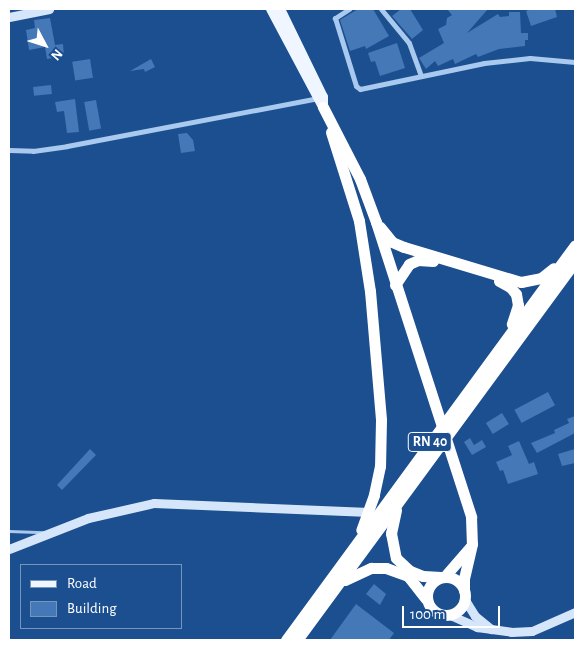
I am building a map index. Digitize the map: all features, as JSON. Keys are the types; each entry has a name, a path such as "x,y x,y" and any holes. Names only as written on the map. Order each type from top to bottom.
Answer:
{"highway":[{"path":"322,104 360,179 376,222 471,517 472,544 464,578 465,595 457,612 450,615 437,614 408,576 386,568 371,568 342,582"},
{"path":"322,104 359,221 370,291 382,445 368,512 346,557"},
{"path":"376,222 387,237 404,247 521,282 541,278 571,259"},
{"name":"RN 40","path":"298,640 342,582 571,259 575,245"},
{"name":"RN 40","path":"286,640 506,338 571,259"},
{"path":"396,285 409,264 425,260 504,282 516,294 518,305 506,338"},
{"path":"399,502 391,533 396,558 410,571 423,576 457,580 465,595"},
{"path":"426,598 430,585 443,577 472,544"}],"main road":[{"path":"271,9 322,104"},
{"path":"280,9 322,104"}],"street":[{"path":"9,16 49,9"},
{"path":"349,9 335,18 357,88 530,58 575,62"},
{"path":"381,9 409,43 421,76"},
{"path":"9,150 33,151 322,104"},
{"path":"9,549 88,518 154,503 368,512"},
{"path":"465,595 475,616 494,630"},
{"path":"450,615 494,630 532,631 575,612"}],"lane":[{"path":"9,531 52,532"}],"building":[{"path":"358,9 373,9 389,36 366,49 365,46 350,51 340,20"},
{"path":"401,9 410,9 423,30 412,39 392,16"},
{"path":"447,9 488,9 467,33 498,14 500,17 509,16 509,12 520,12 521,33 528,33 528,40 525,40 525,46 499,49 478,57 476,54 455,64 453,59 438,66 435,61 426,69 419,58 444,43 438,29 446,25 447,18 452,15"},
{"path":"531,9 555,9 557,17 531,26 526,11"},
{"path":"50,18 55,45 63,44 64,56 47,59 45,47 29,50 26,30 35,28 34,20"},
{"path":"397,43 405,68 380,76 375,61 371,62 368,53"},
{"path":"90,59 93,78 75,81 72,62"},
{"path":"151,59 155,67 145,72 144,69 130,71"},
{"path":"51,85 52,94 34,96 33,87"},
{"path":"75,99 79,132 67,133 64,111 57,112 55,102"},
{"path":"96,100 101,129 89,131 84,102"},
{"path":"187,133 193,140 195,151 181,153 178,134"},
{"path":"548,392 555,405 521,423 514,410"},
{"path":"502,413 509,424 493,434 486,423"},
{"path":"575,416 575,433 537,453 531,443 555,433 554,430 569,423 567,419"},
{"path":"470,438 474,445 482,440 486,447 472,455 464,442"},
{"path":"519,441 529,464 534,462 538,474 508,484 503,470 500,471 496,462 512,455 508,446"},
{"path":"90,449 96,455 62,490 57,485"},
{"path":"575,449 575,463 562,466 558,454"},
{"path":"374,584 386,594 380,605 366,594"},
{"path":"356,604 394,633 389,640 330,640"}]}
